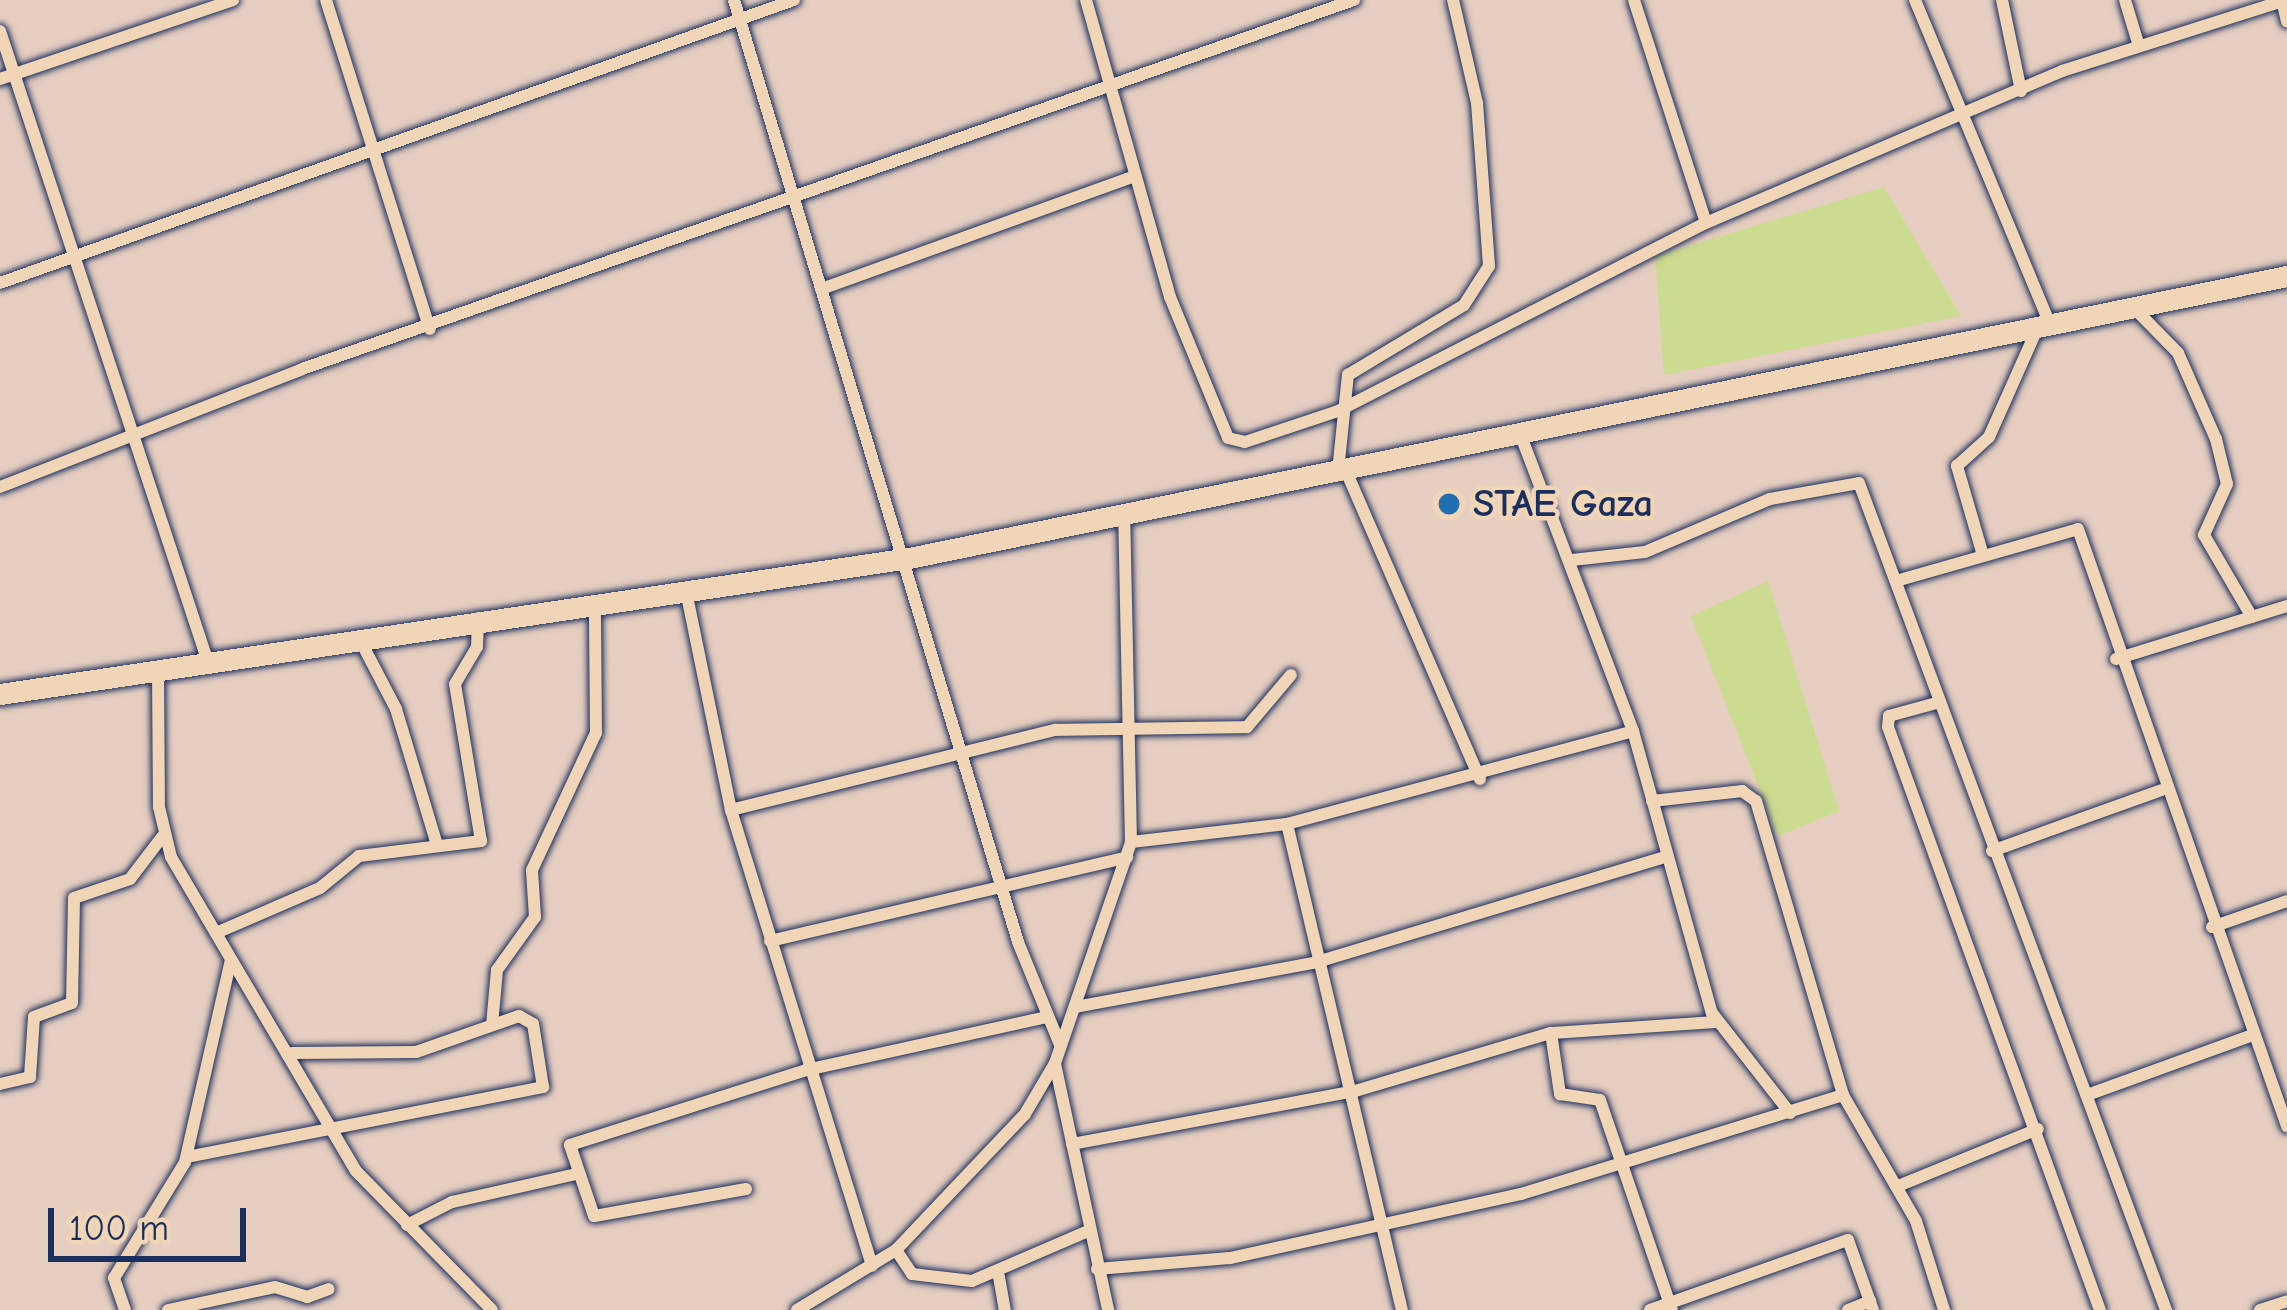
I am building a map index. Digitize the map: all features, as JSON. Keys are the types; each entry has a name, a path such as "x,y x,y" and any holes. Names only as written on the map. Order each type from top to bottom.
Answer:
{"highway":[{"path":"0,694 478,617 595,606 909,558 2287,276"}],"street":[{"path":"7,77 233,0"},
{"path":"326,0 430,329"},
{"path":"734,0 909,558 959,751 1060,1045"},
{"path":"0,283 373,145 741,23 794,0"},
{"path":"1087,0 1135,176 1228,438 1338,412 1706,223 2138,44 2283,0 2287,22"},
{"path":"0,488 127,436 1354,0"},
{"path":"1453,0 1477,103 1489,266 1464,305 1348,375 1338,412 1342,472 1480,779"},
{"path":"1634,0 1706,223"},
{"path":"1916,0 1959,121 2044,326 1989,437 1957,466 1982,552"},
{"path":"2002,0 2021,91"},
{"path":"2125,0 2138,44"},
{"path":"0,31 7,77 208,662"},
{"path":"821,289 1135,176"},
{"path":"2134,308 2188,369 2216,439 2227,484 2204,535 2252,617"},
{"path":"1521,436 1633,731 1718,1022 1790,1113"},
{"path":"1571,560 1645,552 1770,499 1852,478 1895,581 2166,1310"},
{"path":"797,1310 896,1250 1025,1114 1055,1063 1129,849 1133,730 1124,514"},
{"path":"1895,581 2073,525 2161,790 2287,1126"},
{"path":"686,591 730,810 806,1070 872,1266"},
{"path":"492,1025 497,970 535,917 532,870 596,733 595,606"},
{"path":"2116,659 2287,606"},
{"path":"216,933 320,888 359,856 486,833 455,684 477,647 478,617"},
{"path":"360,638 396,709 437,845"},
{"path":"158,670 162,837 231,960 292,1053 333,1134 407,1225 492,1310"},
{"path":"730,810 1055,730 1247,727 1291,676"},
{"path":"1940,701 1886,721 2100,1310"},
{"path":"770,940 1129,849 1287,824 1480,779 1633,731"},
{"path":"1992,851 2161,790"},
{"path":"1652,801 1752,794 1843,1095 1898,1186 1944,1310"},
{"path":"1287,824 1317,962 1388,1223 1402,1310"},
{"path":"0,1084 30,1077 34,1017 72,1003 74,898 130,879 162,837"},
{"path":"1075,1007 1317,962 1667,856"},
{"path":"2212,927 2287,901"},
{"path":"124,1310 114,1277 187,1157 231,960"},
{"path":"187,1157 333,1134 541,1090 533,1024 519,1016 416,1052 292,1053"},
{"path":"746,1189 594,1216 569,1145 579,1137 806,1070 1047,1017"},
{"path":"1072,1144 1355,1091 1551,1033 1718,1022"},
{"path":"1551,1033 1560,1094 1598,1096 1670,1306"},
{"path":"2087,1095 2252,1035"},
{"path":"1055,1063 1086,1232 1108,1310"},
{"path":"1096,1269 1230,1258 1388,1223 1624,1164 1843,1095"},
{"path":"1898,1186 2038,1129"},
{"path":"407,1225 452,1202 576,1174"},
{"path":"896,1250 912,1274 999,1277 1086,1232"},
{"path":"1650,1310 1848,1240 1871,1305 1848,1310"},
{"path":"999,1277 1005,1310"},
{"path":"168,1310 275,1287 307,1297 329,1289"},
{"path":"2260,1310 2287,1301"}],"green space":[{"path":"1884,187 1961,316 1664,375 1655,256"},
{"path":"1768,581 1839,811 1778,836 1691,616"}],"place":[{"name":"STAE Gaza","path":"1449,504"}]}
